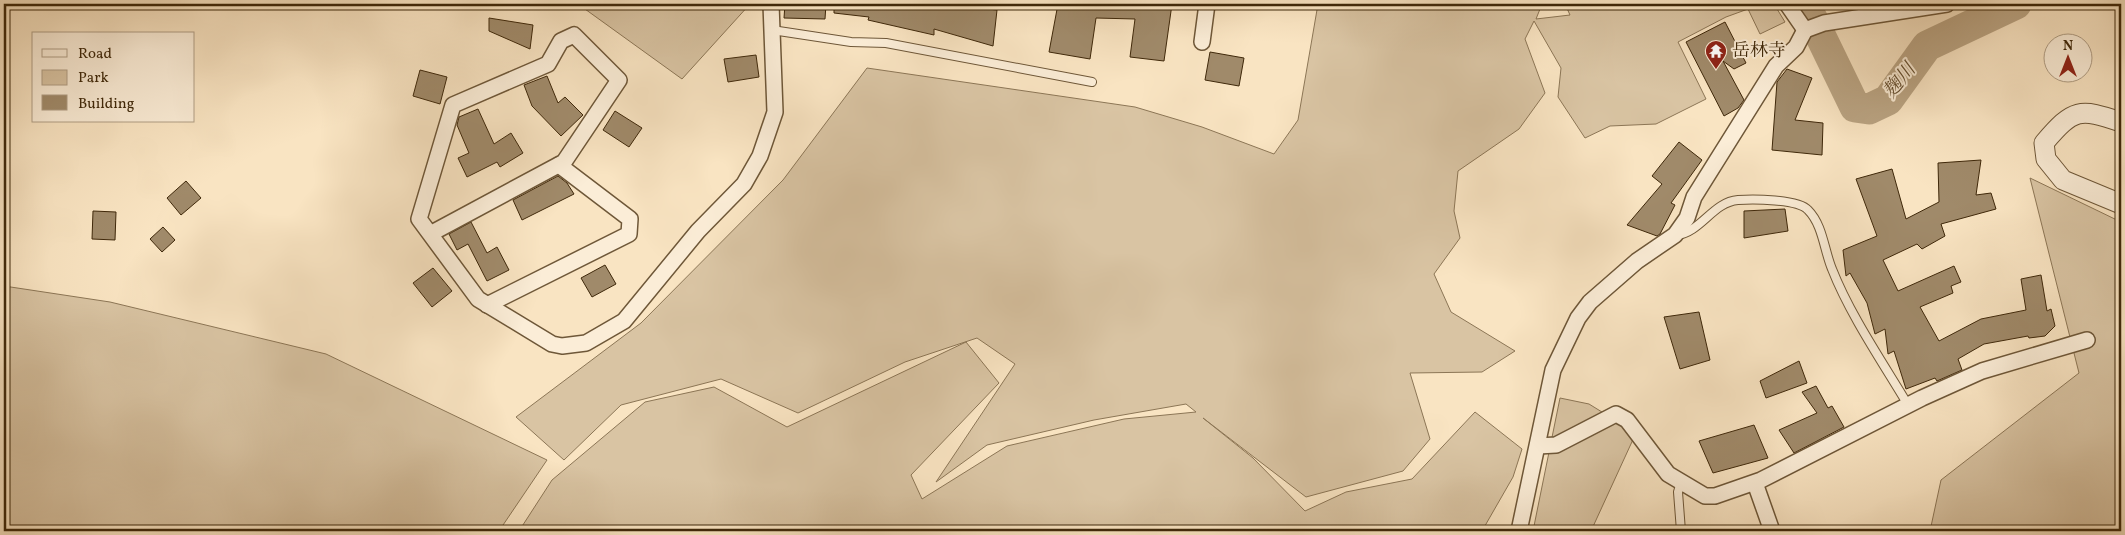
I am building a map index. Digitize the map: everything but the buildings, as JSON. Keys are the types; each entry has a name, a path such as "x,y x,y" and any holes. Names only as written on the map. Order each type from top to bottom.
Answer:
{"street":[{"path":"430,234 564,162 619,80 574,35 561,41 548,64 453,105 419,219 478,300 552,344 562,346 586,343 624,321 652,284 744,184 760,156 775,112 771,4"},
{"path":"1202,42 1207,4"},
{"path":"1787,4 1806,30"},
{"path":"1519,531 1553,370 1578,318 1590,302 1638,260 1675,235 1687,218 1694,197 1776,66 1796,47 1806,30 1824,23 1947,4"},
{"path":"2121,122 2095,114 2078,113 2062,122 2044,143 2046,159 2063,180 2121,204"},
{"path":"487,305 629,234 630,219 559,165"},
{"path":"1538,446 1556,445 1616,414 1627,420 1668,474 1705,496 1715,496 1755,482 1908,405 1982,371 2087,340"},
{"path":"1755,482 1772,531"}],"lane":[{"path":"772,30 851,42 886,44 1092,82"},
{"path":"1675,235 1686,234 1726,202 1737,200 1788,202 1807,208 1818,223 1832,270 1862,328 1908,405"},
{"path":"1680,531 1678,492 1681,482"}],"green space":[{"path":"578,4 750,4 682,79"},
{"path":"1318,4 1542,4 1536,19 1570,15 1565,4 1774,4 1785,22 1760,34 1748,9 1726,17 1678,42 1706,99 1656,124 1610,126 1585,138 1558,97 1561,68 1534,21 1525,39 1545,93 1519,129 1458,171 1454,211 1460,238 1434,274 1451,312 1515,351 1482,372 1410,373 1430,439 1403,471 1306,497 1203,418 1253,458 1305,511 1346,492 1412,479 1475,412 1522,449 1513,477 1482,531 519,531 552,480 645,402 714,387 787,427 966,342 999,383 911,475 922,499 1007,446 1124,419 1196,412 1186,404 1094,420 987,445 936,482 1015,364 977,338 905,362 798,413 721,379 621,405 564,460 516,417 641,323 783,180 867,68 1135,107 1202,127 1274,154 1298,120"},
{"path":"2030,178 2121,222 2121,531 1930,531 1941,480 2079,373"},
{"path":"4,286 110,302 326,354 547,460 499,531 4,531"},
{"path":"1560,398 1589,404 1636,433 1591,531 1533,531"}],"waterway":[{"name":"麹川","path":"1805,4 1855,107 1869,109 1888,100 1927,46 2016,4"}],"place":[{"name":"岳林寺","path":"1716,70"}]}
